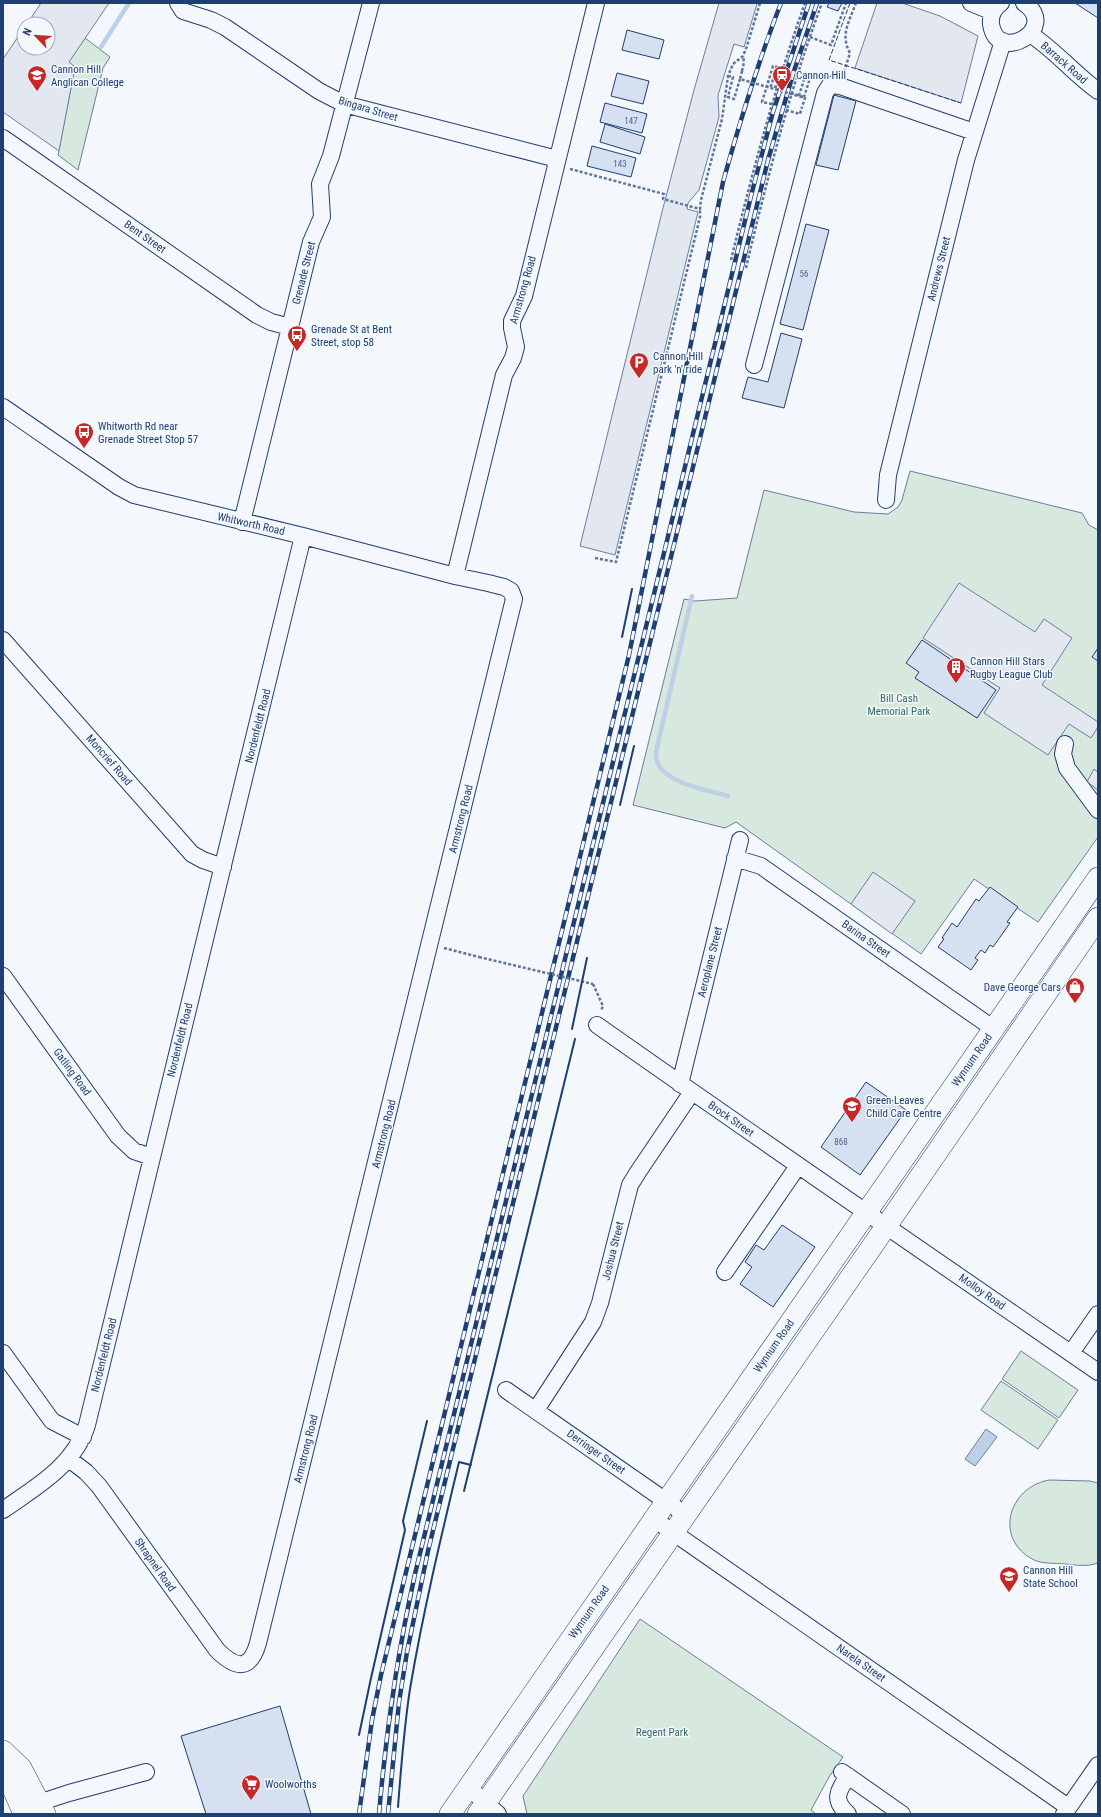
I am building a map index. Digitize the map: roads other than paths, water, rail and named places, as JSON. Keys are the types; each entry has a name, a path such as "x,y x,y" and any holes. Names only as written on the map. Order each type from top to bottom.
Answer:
{"main road":[{"name":"Wynnum Road","path":"450,1814 1098,878"},
{"name":"Wynnum Road","path":"487,1810 673,1533 1098,918"},
{"path":"3,1751 21,1768 32,1810"},
{"path":"3,1766 32,1810"}],"street":[{"name":"Grenade Street","path":"242,522 311,242 322,217 320,184 331,156 371,3"},
{"name":"Armstrong Road","path":"455,576 504,375 515,352 516,347 512,321 524,296 596,3"},
{"path":"971,3 997,8 991,18 993,32 1003,41 1010,43 1018,43 1025,40 1030,34 1035,23 1032,10 1024,3"},
{"name":"Bingara Street","path":"181,7 225,27 318,91 344,104 557,158"},
{"name":"Barrack Road","path":"1030,34 1044,44 1074,72 1098,91"},
{"name":"Andrews Street","path":"886,500 888,475 974,132 1003,41"},
{"path":"754,365 825,93 830,85 840,86 974,132"},
{"name":"Bent Street","path":"3,138 257,315 270,322 290,327"},
{"name":"Whitworth Road","path":"3,407 119,487 134,495 504,587 511,591 514,599"},
{"name":"Nordenfeldt Road","path":"3,1510 55,1473 69,1459 82,1437 89,1418 151,1157 303,536"},
{"name":"Armstrong Road","path":"244,1664 253,1656 258,1643 514,599"},
{"name":"Moncrief Road","path":"3,640 192,854 203,860 223,867"},
{"path":"1065,744 1063,754 1067,768 1098,810"},
{"name":"Aeroplane Street","path":"686,1088 740,840"},
{"name":"Barina Street","path":"735,858 761,866 994,1029"},
{"name":"Gatling Road","path":"3,976 118,1136 134,1151 151,1157"},
{"name":"Brock Street","path":"597,1025 866,1212"},
{"name":"Joshua Street","path":"536,1410 593,1322 600,1303 630,1186 686,1088"},
{"path":"725,1272 798,1166"},
{"name":"Molloy Road","path":"866,1212 887,1225 1098,1372"},
{"path":"1071,1353 1098,1314"},
{"path":"3,1353 52,1421 82,1437"},
{"name":"Derringer Street","path":"506,1390 686,1515"},
{"name":"Shrapnel Road","path":"69,1459 86,1472 99,1486 217,1650 231,1661 244,1664"},
{"name":"Narela Street","path":"654,1519 1066,1811"},
{"path":"1066,1811 1098,1765"},
{"path":"32,1810 146,1772"},
{"path":"848,1814 842,1809 838,1801 838,1794 845,1774 902,1814"},
{"path":"468,1787 487,1810"}],"water":[{"path":"986,1429 997,1437 975,1466 965,1459"}],"waterway":[{"path":"101,47 129,3"},
{"path":"692,596 656,752 656,760 663,771 670,777 700,789 728,796"}],"railway":[{"path":"359,1814 372,1720 381,1675 629,655 723,182 750,92 781,3"},
{"path":"379,1814 393,1694 415,1574 752,192 773,112 809,3"},
{"path":"388,1814 399,1702 407,1652 428,1551 768,160 793,74 817,3"}],"place":[{"name":"Cannon Hill Anglican College","path":"37,92"},
{"name":"Cannon Hill","path":"782,92"},
{"name":"Grenade St at Bent Street, stop 58","path":"297,352"},
{"name":"Cannon Hill park 'n' ride","path":"639,379"},
{"name":"Whitworth Rd near Grenade Street Stop 57","path":"84,449"},
{"name":"Cannon Hill Stars Rugby League Club","path":"956,684"},
{"name":"Dave George Cars","path":"1075,1004"},
{"name":"Green Leaves Child Care Centre","path":"852,1123"},
{"name":"Cannon Hill State School","path":"1009,1593"},
{"name":"Woolworths","path":"251,1801"}],"park label":[{"name":"Bill Cash Memorial Park","path":"899,704"},
{"name":"Regent Park","path":"662,1732"}]}
